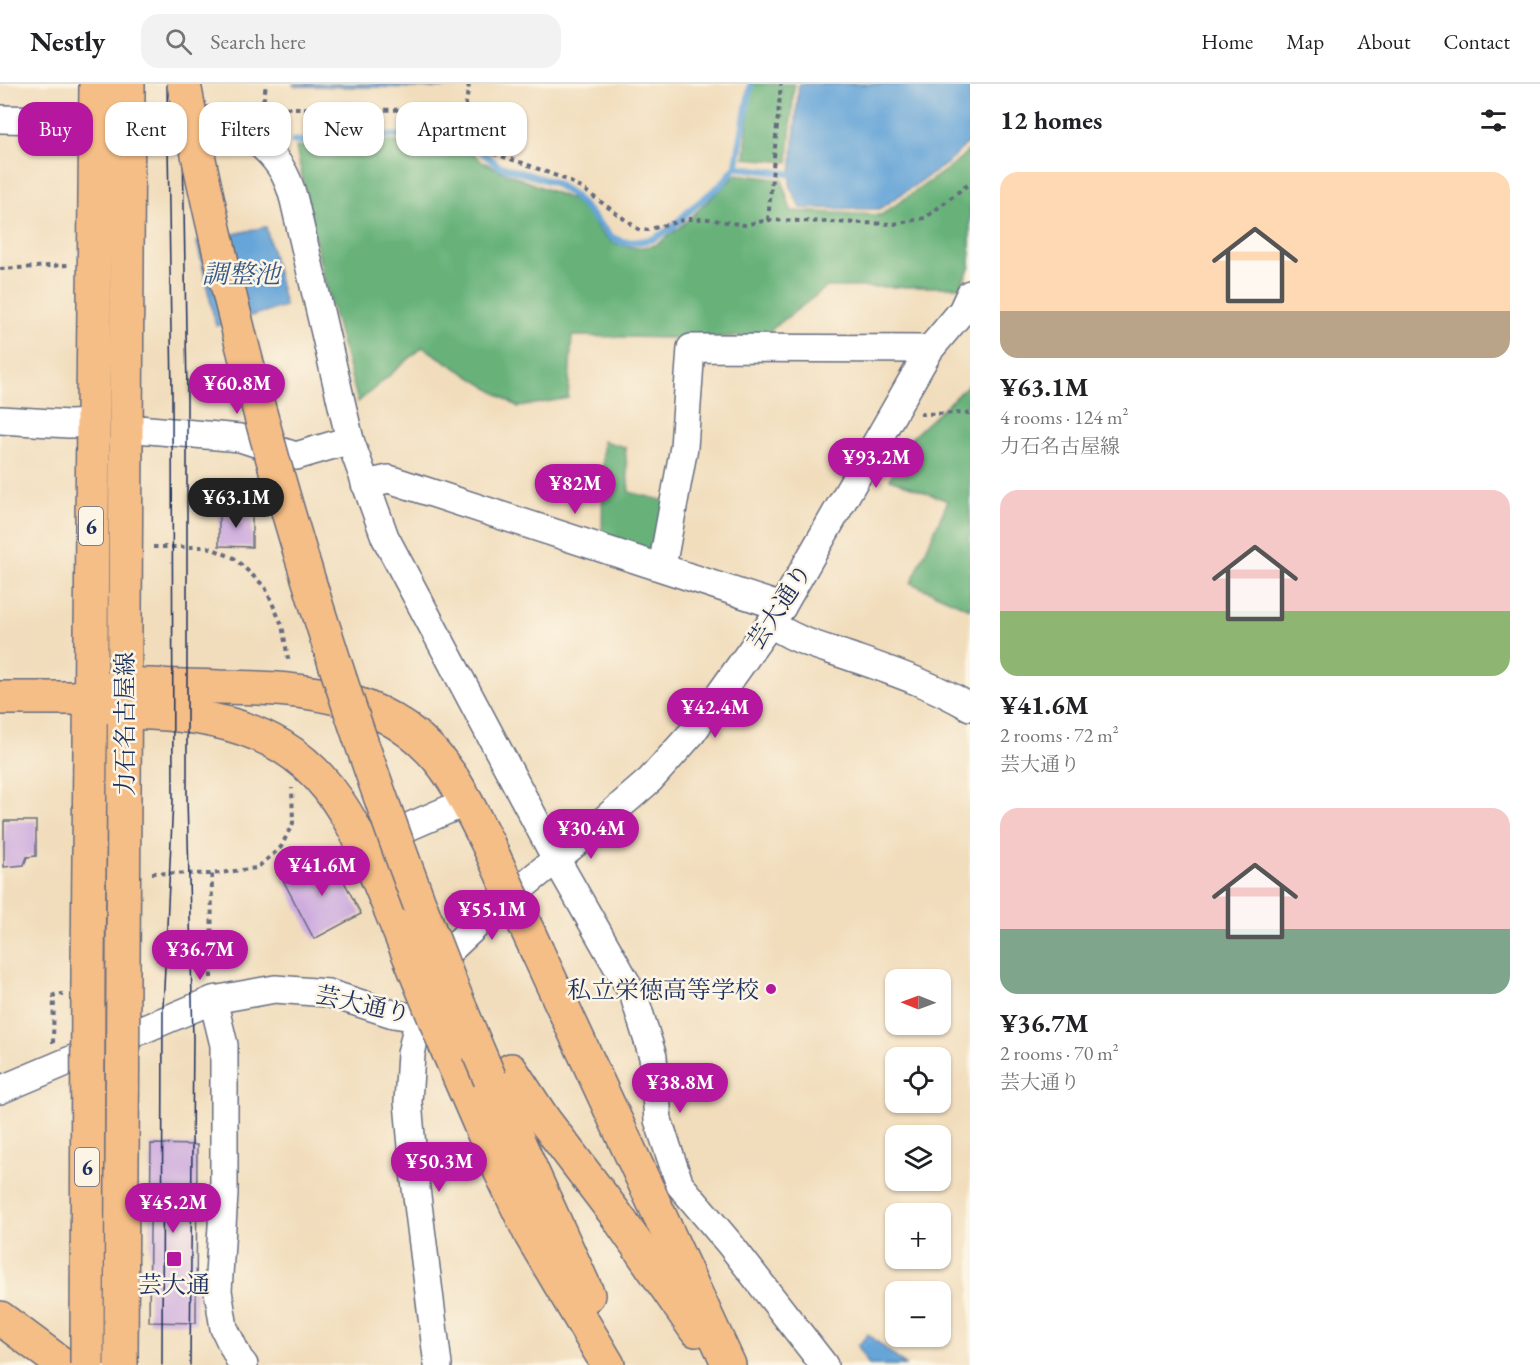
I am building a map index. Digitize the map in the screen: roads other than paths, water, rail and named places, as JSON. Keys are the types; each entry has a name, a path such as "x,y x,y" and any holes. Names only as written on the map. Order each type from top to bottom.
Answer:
{"main road":[{"name":"力石名古屋線","path":"96,84 105,106"},
{"name":"力石名古屋線","path":"120,102 128,84"},
{"path":"184,84 204,183 249,373 297,542 327,640 400,852 461,1012 501,1075 544,1120 617,1216 720,1365"},
{"path":"202,84 265,364 327,580 383,747 439,903 492,1034 501,1075 620,1365"},
{"name":"力石名古屋線","path":"87,1365 89,698 94,264 107,156"},
{"name":"力石名古屋線","path":"113,156 126,428 121,1365"},
{"path":"89,698 124,698 267,688 333,696 360,704 389,717 411,732 438,760 450,775 488,844 729,1365"},
{"name":"力石名古屋線","path":"0,698 89,698"},
{"path":"124,698 238,726 266,738 291,753 334,793 364,846 496,1162 531,1235 608,1365"},
{"path":"0,1318 63,1365"}],"street":[{"path":"0,119 105,121"},
{"path":"187,120 239,127 268,151 284,170 290,182 350,440 385,537 556,859 634,996 653,1057 658,1120 680,1185 736,1251 824,1365"},
{"name":"芸大通り","path":"0,1090 212,994 275,989 328,993 393,1014 419,1018 448,952 485,917 650,780 692,733 776,615 930,349 968,304"},
{"path":"662,567 684,447 691,348 930,349"},
{"path":"0,420 92,423"},
{"path":"126,428 240,438 296,456 350,440"},
{"path":"365,484 389,479 662,567 776,615 786,635 874,665 952,696 970,707"},
{"path":"364,846 466,802"},
{"path":"212,994 224,1045 224,1194 218,1291 224,1328 244,1365"},
{"path":"419,1018 411,1054 408,1101 415,1180 438,1365"}],"water":[{"path":"293,84 458,84 458,86 440,88 294,86"},
{"path":"799,84 970,84 970,141 945,165 879,209 801,208 790,187"},
{"name":"調整池","path":"266,227 285,306 216,326 197,242"},
{"path":"868,1334 905,1365 869,1365 858,1346"}],"waterway":[{"path":"736,167 751,84"},
{"path":"294,141 319,142 364,135 465,138 499,166 553,182 573,195 611,237 622,242 653,239 672,228 721,185 736,167 791,174"}],"tram line":[{"path":"162,1365 163,1008 173,800 172,393 167,84"},
{"path":"182,84 187,393 187,797 193,1039 190,1365"}],"place":[{"name":"私立栄徳高等学校","path":"771,989"},
{"name":"芸大通","path":"174,1259"}]}
